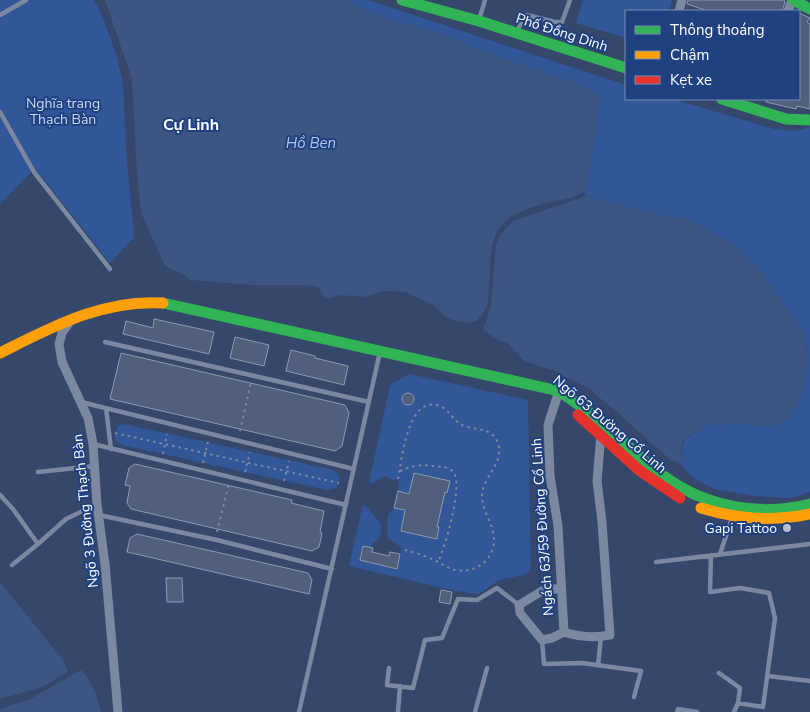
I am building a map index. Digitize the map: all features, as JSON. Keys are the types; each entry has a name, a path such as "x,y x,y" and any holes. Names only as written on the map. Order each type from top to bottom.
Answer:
{"street":[{"name":"Phố Đồng Dinh","path":"402,0 517,33 625,68"},
{"path":"793,0 810,9"},
{"path":"730,100 753,103 786,119 810,120"},
{"name":"Ngõ 63 Đường Cổ Linh","path":"0,353 74,317 102,308 128,303 161,302 540,386 584,408 603,430 665,484 751,519 792,518 810,514"},
{"name":"Ngõ 3 Đường Thạch Bàn","path":"74,317 62,333 59,344 62,362 88,418 93,444 97,504 106,564 118,712"},
{"name":"Ngách 63/59 Đường Cổ Linh","path":"557,396 548,425 550,476 558,526 564,632"},
{"path":"561,588 542,591 519,605 520,613 542,640 552,638 564,632 577,636 605,636 602,522 597,481 603,430"},
{"name":"Ngõ 63 Đường Cổ Linh","path":"733,512 778,510 810,504"}],"lane":[{"path":"0,16 26,0"},
{"path":"479,22 485,0"},
{"path":"517,33 523,17 527,15 562,22 570,0"},
{"path":"0,112 34,172 110,269"},
{"path":"105,342 369,402"},
{"path":"299,712 381,350"},
{"path":"81,402 354,469"},
{"path":"106,408 111,449"},
{"path":"93,444 346,504"},
{"path":"38,472 95,466"},
{"path":"0,495 13,509 38,544"},
{"path":"12,565 66,519 97,504"},
{"path":"720,554 733,512"},
{"path":"99,515 217,540 332,569"},
{"path":"656,562 810,544"},
{"path":"711,555 710,592 740,588 769,593 775,618 763,707 738,703"},
{"path":"389,668 387,685 413,688 425,640 442,638 458,599 476,600 497,588 519,605"},
{"path":"598,665 605,636"},
{"path":"542,640 544,664 598,665 641,671 634,697"},
{"path":"475,712 488,668"},
{"path":"719,673 740,688 738,703 734,712"},
{"path":"768,676 810,681"},
{"path":"398,712 400,686"},
{"path":"676,712 678,709 697,712"}],"path":[{"path":"240,431 252,381"},
{"path":"398,479 414,416 422,407 429,404 436,404 444,408 462,425 487,430 494,436 498,444 498,460 484,486 482,494 493,529 493,548 490,556 476,568 456,570 402,549"},
{"path":"109,432 340,483"},
{"path":"162,454 168,434"},
{"path":"203,463 208,442"},
{"path":"245,472 250,452"},
{"path":"284,480 289,460"},
{"path":"400,471 411,466 430,465 445,467 456,477 456,501 446,544 438,562"},
{"path":"217,534 229,483"}],"green space":[{"name":"Nghĩa trang Thạch Bàn","path":"0,0 94,0 101,13 115,51 123,83 126,148 134,237 110,263 35,168 0,204"},
{"path":"343,0 368,0 625,85 625,100 676,100 774,129 796,131 810,127 810,492 791,498 754,496 714,489 692,477 679,463 683,457 682,448 684,441 707,425 730,423 770,427 792,412 803,389 807,373 808,352 803,332 763,274 734,246 692,220 681,217 674,218 586,196 584,192 587,188 600,98 593,91 479,50 438,32 392,21"},
{"path":"583,0 672,0 669,10 625,10 625,38 576,23"},
{"path":"409,374 528,400 531,570 523,575 499,580 479,594 456,591 349,566 363,504 381,524 381,534 372,544 371,548 363,546 360,560 397,569 402,548 388,538 387,526 388,515 395,507 399,479 393,480 384,476 374,483 369,483 390,385"},
{"path":"124,424 333,470 340,480 337,488 327,490 122,445 116,441 114,435 118,426"}],"water":[{"name":"Hồ Ben","path":"105,0 343,0 392,21 438,32 479,50 581,84 600,98 587,189 572,197 531,208 514,215 503,224 496,234 492,247 488,303 477,321 469,323 455,321 443,315 435,306 405,292 384,291 363,297 340,295 326,299 318,287 304,285 251,285 190,280 165,266 141,213 132,79"},
{"path":"586,196 674,218 680,217 692,220 734,246 763,274 803,332 808,353 807,373 798,403 783,423 770,427 745,424 708,425 683,441 681,448 683,457 679,463 671,460 589,389 555,371 524,361 509,344 498,340 483,330 491,306 496,245 500,235 513,221"},
{"path":"0,582 64,661 68,672 40,688 0,699"},
{"path":"81,670 92,684 101,712 0,712 0,709 30,699"}],"building":[{"path":"688,0 784,0 785,2 782,10 705,10 687,4"},
{"path":"800,13 810,18 807,22 810,24 810,109 797,106 796,109 766,102 766,100 800,100"},
{"path":"154,319 214,332 209,354 123,334 126,321 153,328"},
{"path":"235,337 269,345 264,366 230,358"},
{"path":"291,350 348,366 344,385 286,371"},
{"path":"121,353 345,405 349,413 342,446 335,451 110,399"},
{"path":"406,393 410,393 414,399 410,405 406,405 402,401 402,397"},
{"path":"135,464 292,500 291,503 324,511 319,547 312,551 131,509 127,503 130,486 125,485 129,468"},
{"path":"414,473 450,481 447,493 445,492 437,527 439,527 437,539 401,531 405,510 394,508 398,491 409,494"},
{"path":"137,534 308,573 312,580 309,594 127,552 130,538"},
{"path":"363,546 373,548 372,552 389,556 390,552 400,554 397,569 360,560"},
{"path":"166,578 182,578 183,602 167,602"},
{"path":"441,590 452,592 450,604 439,602"}],"traffic: fast":[{"path":"402,0 479,21 625,68"},
{"path":"793,0 810,9"},
{"path":"725,100 786,119 810,120"},
{"path":"163,303 559,391 599,420 657,471 698,496 734,507 753,509 791,508 810,504"}],"traffic: slow":[{"path":"0,353 59,325 99,310 120,305 163,303"},
{"path":"701,508 728,515 769,519 810,514"}],"traffic: jam":[{"path":"578,415 640,471 680,498"}],"place":[{"name":"Gapi Tattoo","path":"787,528"}],"district":[{"name":"Cự Linh","path":"191,124"}]}
